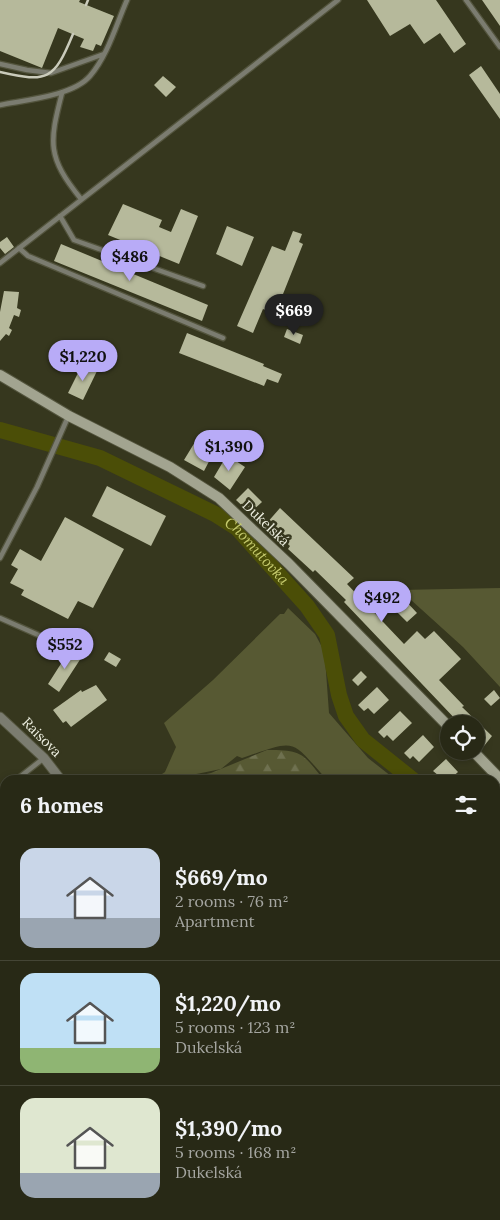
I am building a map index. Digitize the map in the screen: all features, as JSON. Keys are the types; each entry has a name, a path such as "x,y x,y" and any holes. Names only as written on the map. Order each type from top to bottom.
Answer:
{"street":[{"name":"Dukelská","path":"0,375 69,416 170,466 219,498 289,564 440,718"},
{"name":"Raisova","path":"0,717 44,758 57,775"},
{"path":"482,760 496,775"}],"lane":[{"path":"0,105 62,93 89,77 104,54 127,0"},
{"path":"0,263 338,0"},
{"path":"466,0 500,47"},
{"path":"0,64 51,73 104,54"},
{"path":"62,93 55,121 52,148 57,163 81,199"},
{"path":"60,216 74,240 204,286"},
{"path":"20,248 28,256 223,338"},
{"path":"0,558 38,487 51,453 69,416"},
{"path":"0,618 61,646"},
{"path":"22,775 44,758"}],"green space":[{"path":"500,588 500,687 463,647 400,590"},
{"path":"288,608 315,634 322,647 325,658 329,713 368,758 390,775 322,775 298,749 291,746 283,746 242,758 237,756 221,769 192,775 160,775 165,772 176,747 164,723 213,680 280,614 284,614"},
{"path":"267,750 295,752 306,759 320,775 202,775"}],"building":[{"path":"0,0 80,0 79,2 114,16 101,46 96,44 93,51 80,47 84,39 58,28 42,68 0,51"},
{"path":"367,0 436,0 466,44 454,53 440,33 424,44 410,24 390,36"},
{"path":"482,0 500,0 500,26"},
{"path":"481,66 500,94 500,119 469,75"},
{"path":"163,76 176,87 166,97 154,85"},
{"path":"123,204 162,220 159,227 171,232 181,209 198,216 179,264 108,235"},
{"path":"227,226 254,237 242,266 216,254"},
{"path":"293,231 302,234 299,242 303,244 275,314 263,309 253,333 237,326 272,246 285,251"},
{"path":"7,237 14,247 5,254 0,248 0,242"},
{"path":"61,244 208,305 202,321 54,261"},
{"path":"4,291 19,292 17,308 21,310 19,317 14,315 9,328 12,330 9,336 6,334 0,341 0,312"},
{"path":"287,329 303,335 300,344 284,337"},
{"path":"187,333 264,364 263,366 282,374 278,383 267,379 264,386 179,353"},
{"path":"83,363 97,371 83,400 68,393"},
{"path":"198,437 216,448 204,471 184,460"},
{"path":"227,455 245,467 230,490 214,477"},
{"path":"107,486 166,516 151,546 92,516"},
{"path":"248,488 262,502 250,513 236,500"},
{"path":"280,508 354,578 347,584 404,644 417,631 425,639 434,631 461,659 439,680 470,715 451,715 344,602 346,600 315,570 313,572 288,549 290,546 266,524"},
{"path":"65,517 124,549 93,608 78,601 68,619 21,595 24,590 10,583 18,569 11,565 20,549 41,561"},
{"path":"403,598 417,613 407,622 392,607"},
{"path":"71,648 83,655 59,692 48,684"},
{"path":"109,652 121,659 116,667 104,660"},
{"path":"361,671 367,677 358,686 352,680"},
{"path":"96,685 107,700 71,727 66,721 63,723 53,710 81,690 82,692"},
{"path":"377,687 389,700 374,714 368,708 364,711 358,705"},
{"path":"494,690 500,698 491,706 484,699"},
{"path":"400,711 412,723 393,741 387,735 384,738 378,732"},
{"path":"485,729 492,736 485,745"},
{"path":"423,735 434,747 419,762 413,756 410,759 404,753"},
{"path":"445,760 458,772 455,775 438,775 433,771"}],"waterway":[{"name":"Chomutovka","path":"0,430 100,458 215,514 237,528 307,606 327,635 339,695 346,716 363,740 407,775"}],"railway":[{"path":"86,5 88,0"},
{"path":"0,72 29,77 39,77 47,74 60,61 73,34"}]}
